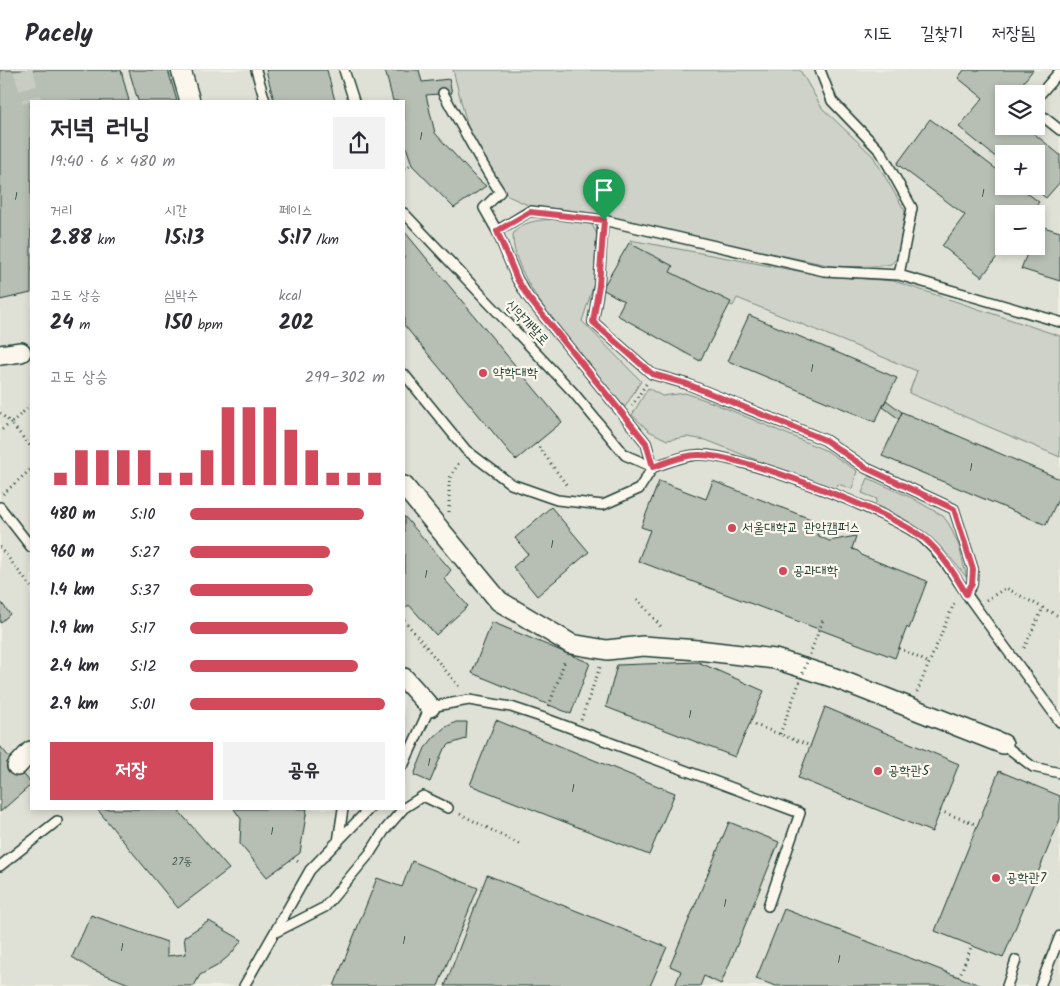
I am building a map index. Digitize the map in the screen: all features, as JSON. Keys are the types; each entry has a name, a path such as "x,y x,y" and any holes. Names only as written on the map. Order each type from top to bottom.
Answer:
{"street":[{"path":"181,70 190,100"},
{"path":"0,355 21,352"},
{"path":"405,487 499,601 571,644 607,650 643,646 775,659 835,678 1004,744"},
{"path":"405,679 430,707"},
{"path":"17,766 30,752"}],"lane":[{"path":"256,70 264,100"},
{"path":"344,70 354,100"},
{"path":"820,70 832,102 881,152 912,208 899,275"},
{"path":"1045,88 1060,70"},
{"path":"443,94 480,156 484,168 500,192 484,208 497,231 517,279 528,297 646,443 653,467"},
{"path":"1045,118 1060,130"},
{"path":"497,231 530,212 604,220 824,272 899,275 1060,322"},
{"name":"신약개발로","path":"405,214 573,392 625,455 653,467"},
{"path":"604,220 599,285 593,322 652,374 687,384 825,440 866,468 954,509 973,569 972,584 966,594"},
{"path":"405,375 466,450 510,484 558,500 603,505 639,489 653,467 696,454 726,458 800,481 903,524 924,539 953,571 975,607 1060,722"},
{"path":"0,507 30,546"},
{"path":"405,762 430,707 469,700 511,707 544,718 800,813 768,906"},
{"path":"1004,744 1032,767 1060,773"},
{"path":"405,807 423,796 448,808"},
{"path":"338,842 343,810"},
{"path":"244,986 310,870 367,810"},
{"path":"276,932 324,906 370,853 384,830 401,810"},
{"path":"1,863 57,821"},
{"path":"1040,986 1060,936"},
{"path":"1007,986 1016,960"}],"path":[{"path":"405,168 412,165"},
{"path":"625,417 652,374"},
{"path":"0,431 30,406"},
{"path":"0,413 30,445"},
{"path":"536,443 579,502"},
{"path":"448,538 449,479 466,450"},
{"path":"0,497 30,470"},
{"path":"0,547 30,586"},
{"path":"975,607 1006,588 1060,616"},
{"path":"911,707 953,603 966,594"},
{"path":"637,599 679,649"},
{"path":"1028,655 1024,647 1044,608"},
{"path":"780,734 824,617"},
{"path":"405,621 469,700"},
{"path":"544,718 571,644"},
{"path":"898,648 929,663"},
{"path":"577,730 607,650"},
{"path":"750,723 811,746"},
{"path":"448,808 519,844"},
{"path":"940,811 978,825"},
{"path":"959,977 972,945"}],"shaded area":[{"name":"서울대학교 관악캠퍼스","path":"0,70 1060,70 1060,986 0,986"},
{"path":"453,70 800,70 822,108 873,156 905,211 898,257 891,264 881,266 837,267 631,224 530,206 508,196 471,140"},
{"path":"557,219 590,221 598,236 594,284 582,321 641,381 625,407 611,393 555,322 530,286 521,268 515,251 513,234 527,223"},
{"path":"630,240 825,276 894,281 1060,336 1060,457 909,393 917,371 737,298 733,306 646,268"},
{"path":"648,388 662,396 685,393 711,402 827,451 857,471 852,489 838,484 834,491 706,440 687,437 667,440 649,431 632,415"},
{"path":"868,478 912,498 943,516 949,524 959,546 967,578 927,534 904,519 875,505 877,499 862,493"}],"building":[{"path":"0,70 121,70 129,100 30,100 30,293 0,300"},
{"path":"129,70 168,70 177,100 138,100"},
{"path":"266,70 327,70 335,100 274,100"},
{"path":"385,70 419,70 422,82 449,79 452,93 426,95 435,133 473,175 486,186 454,208 412,165 405,143 405,100 393,100"},
{"path":"964,70 1033,70 1021,85 995,85 995,135 1036,135 1060,155 1060,182 1046,198 1042,195 1045,195 1045,145 995,145 995,157 959,127 983,98 958,78"},
{"path":"930,119 995,168 995,195 1030,195 1039,202 1037,205 995,205 995,255 998,255 982,277 942,246 965,215 897,164"},
{"path":"1045,227 1060,232 1060,281 1021,269 1026,255 1045,255"},
{"name":"약학대학","path":"405,232 562,422 516,460 405,326"},
{"path":"629,243 673,266 670,272 731,302 700,361 617,315 624,301 602,289"},
{"path":"749,315 897,378 875,422 728,361"},
{"path":"886,400 902,412 899,419 883,407"},
{"path":"902,412 1060,479 1060,495 1046,525 882,456"},
{"name":"공과대학","path":"659,481 706,499 713,481 821,523 817,535 829,541 856,536 852,549 858,551 863,556 927,581 909,629 907,627 895,658 638,561 650,530 641,527"},
{"path":"551,507 589,552 537,596 513,567 528,554 515,538"},
{"path":"405,517 451,570 444,579 468,606 436,635 409,605 405,608"},
{"path":"0,601 10,614 0,623"},
{"path":"492,622 590,663 571,714 472,673"},
{"path":"698,662 764,691 735,757 606,707 617,665"},
{"name":"공학관5","path":"825,707 959,764 932,832 798,778"},
{"path":"496,720 675,793 649,855 470,785"},
{"path":"456,722 467,722 466,739 450,744 443,751 430,782 414,775 425,748 444,728"},
{"path":"0,746 30,782 30,786 0,812"},
{"name":"공학관7","path":"999,771 1060,796 1060,819 1003,958 935,931"},
{"path":"98,810 178,810 229,869 178,908"},
{"path":"235,810 307,810 300,853 267,877 240,844 241,819"},
{"path":"729,822 779,842 721,984 704,976 700,986 675,986 681,971 670,966"},
{"path":"412,861 478,888 438,986 334,986 377,878 402,887"},
{"path":"487,875 667,947 650,986 445,986"},
{"path":"784,909 982,986 776,986 756,979"},
{"path":"91,915 167,942 167,956 186,954 184,937 209,921 242,940 231,954 217,966 200,975 194,986 134,986 91,969 72,957"}],"tunnel":[{"path":"23,70 32,100"}],"place":[{"name":"약학대학","path":"483,373"},
{"name":"서울대학교 관악캠퍼스","path":"732,528"},
{"name":"공과대학","path":"783,571"},
{"name":"공학관5","path":"878,771"},
{"name":"공학관7","path":"996,878"}],"route":[{"path":"530,212 604,220 599,285 593,322 652,374 687,384 825,440 866,468 954,509 973,569 972,584 966,594 953,571 924,539 903,524 873,510 800,481 726,458 696,454 653,467 646,443 528,297 517,279 497,231 530,212"}]}
